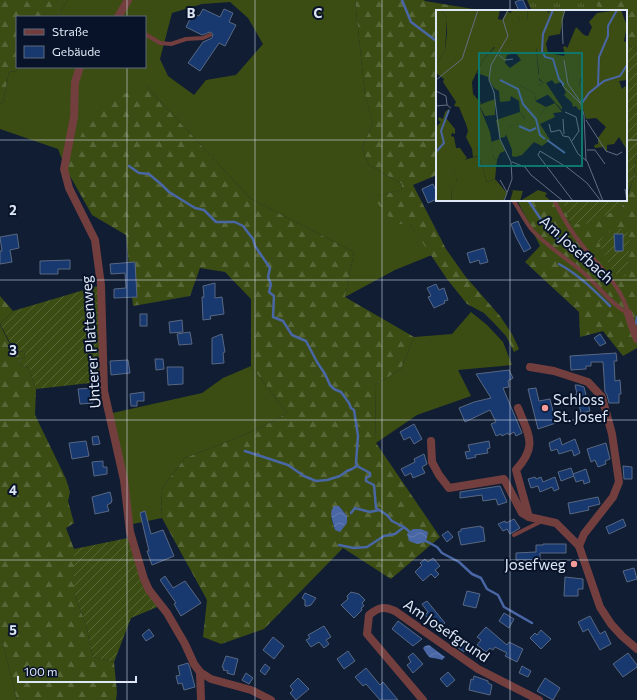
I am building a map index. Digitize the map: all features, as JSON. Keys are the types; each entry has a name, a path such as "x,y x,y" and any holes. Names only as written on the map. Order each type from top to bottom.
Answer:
{"street":[{"path":"121,16 128,0"},
{"name":"Unterer Plattenweg","path":"80,68 74,82 74,117 64,169 69,188 95,240 101,285 104,391 124,480 130,532 144,579 149,590 167,613 185,644 194,664 200,672 201,700"},
{"name":"Am Josefbach","path":"628,313 637,339"},
{"path":"530,367 554,371 588,382 602,397 616,457 619,482 613,497 584,534 579,546"},
{"path":"518,408 531,443 526,459 516,470 530,517"},
{"path":"431,442 432,462 448,488 504,479 522,513 530,517 556,522 579,546 600,607 622,636 637,649"},
{"name":"Am Josefgrund","path":"423,700 367,634 369,615 376,609 387,607 478,669 539,700"},
{"path":"200,672 211,679 251,690 271,700"}],"lane":[{"path":"146,35 160,43 171,44 186,39 203,38 210,35"},
{"name":"Am Josefbach","path":"514,201 532,230 552,249 575,265 608,296 618,308 628,313"},
{"name":"Am Josefbach","path":"554,201 570,230 615,284 626,303 628,313"},
{"path":"514,535 544,520"}],"green space":[{"path":"0,0 68,0 57,16 16,16 16,68 18,68 16,71 9,72 3,103 0,104"},
{"path":"68,0 355,0 365,95 373,123 362,148 369,165 402,184 401,190 373,197 410,224 432,255 395,270 345,297 354,252 251,199 146,86 65,167 58,149 0,129 0,104 3,103 9,72 16,71 18,68 146,68 146,16 57,16","holes":["230,2 248,18 263,44 236,75 206,80 194,95 168,76 160,59 172,13 202,4"]},
{"path":"355,0 424,0 479,10 436,10 436,175 413,185 446,249 465,276 500,316 512,334 519,349 514,352 506,336 493,322 484,313 467,304 447,279 410,224 395,224 372,197 401,190 402,184 369,165 362,148 373,123 365,95"},
{"path":"527,0 591,0 601,10 532,10"},
{"path":"536,0 637,0 637,50 627,44 627,10 532,10"},
{"path":"627,44 637,50 637,153 633,180 627,195"},
{"path":"146,86 251,199 354,252 345,297 414,337 401,369 375,385 376,443 440,537 391,579 343,548 264,629 221,644 203,637 207,600 162,518 161,490 185,458 244,435 287,413 251,366 251,299 225,272 200,268 190,296 133,306 126,235 92,215 65,167 97,104","holes":["339,506 347,516 335,530 331,518"]},
{"path":"637,153 637,348 623,356 603,331 580,337 579,312 525,262 540,246 518,201 561,201 571,224 621,208 624,201 627,201 633,180"},
{"path":"561,201 624,201 621,208 586,224 571,224"},
{"path":"620,228 629,234 629,256 625,277 616,274 610,267 598,241 610,232"},
{"path":"101,285 99,382 36,389 29,368 22,366 18,361 25,357 24,352 14,350 0,324 13,311"},
{"path":"0,296 13,311 0,324"},
{"path":"471,312 487,325 503,342 512,365 458,370 471,396 417,415 376,443 375,385 401,369 414,337 452,334"},
{"path":"0,325 13,350 24,352 25,357 18,361 22,366 29,368 36,389 35,415 66,479 70,492 68,501 74,523 66,528 74,549 74,593 86,625 93,657 114,662 117,693 116,700 17,700 2,640 0,640"},
{"path":"251,366 287,413 244,435 185,458 161,490 162,518 133,524 108,414 202,393 223,378"},
{"path":"128,538 144,579 162,605 131,618 114,662 93,657 86,625 74,593 74,549"},
{"path":"0,640 2,640 17,700 0,700"}],"water":[{"path":"334,506 339,506 347,516 347,523 340,532 335,530 332,518 331,512"},
{"path":"413,529 421,529 428,532 426,542 417,544 409,541 407,534"},
{"path":"429,645 445,657 442,660 429,657 423,648"}],"building":[{"path":"523,0 528,10 519,10 515,2"},
{"path":"203,9 220,17 224,9 233,13 229,22 236,25 225,46 219,43 200,71 188,63 203,42 212,38 213,34 210,32 202,35 186,27 191,17 192,18 194,14 199,16"},
{"path":"433,184 436,191 436,199 428,203 422,189"},
{"path":"518,221 531,248 524,252 511,224"},
{"path":"17,234 19,248 10,250 12,262 0,264 0,251 2,251 0,237"},
{"path":"614,234 623,234 623,251 615,251"},
{"path":"484,248 488,262 480,264 479,260 470,263 467,253"},
{"path":"70,260 70,269 58,269 58,274 40,274 40,261"},
{"path":"135,262 137,297 114,298 114,289 126,288 125,273 111,274 110,264"},
{"path":"215,283 215,298 222,297 224,314 210,316 211,319 203,320 203,286"},
{"path":"436,284 439,290 444,288 448,300 434,308 428,297 431,296 427,288"},
{"path":"140,314 147,314 147,326 140,326"},
{"path":"182,320 183,332 170,333 169,322"},
{"path":"190,332 192,344 179,345 177,334"},
{"path":"222,334 225,352 223,353 224,363 212,364 212,338"},
{"path":"600,334 606,343 600,346 594,338"},
{"path":"616,353 617,361 614,361 615,381 620,380 621,394 619,394 619,403 609,403 605,392 603,362 591,362 591,366 586,366 586,369 571,370 570,356"},
{"path":"155,359 163,359 164,369 156,370"},
{"path":"128,360 130,373 111,375 110,361"},
{"path":"167,367 183,367 183,384 168,385"},
{"path":"509,370 513,378 508,381 509,387 503,388 522,433 516,436 514,432 509,435 508,433 502,436 501,434 496,436 491,424 496,422 490,410 465,422 459,408 474,402 491,398 476,374"},
{"path":"575,385 584,387 590,411 581,413 578,400 576,401 575,395 577,394"},
{"path":"93,388 95,397 92,397 93,403 80,404 78,389"},
{"name":"Schloss St. Josef","path":"536,388 539,401 550,399 556,423 538,429 528,389"},
{"path":"144,392 144,401 137,401 137,406 131,406 130,394"},
{"path":"414,424 422,439 414,444 410,437 404,440 400,432"},
{"path":"98,436 100,444 93,445 92,437"},
{"path":"560,438 562,445 575,439 580,453 574,456 572,450 559,454 557,449 551,451 549,443"},
{"path":"86,441 89,456 72,459 69,443"},
{"path":"489,441 490,448 487,449 488,453 475,455 476,457 467,459 465,452 470,451 468,445"},
{"path":"606,443 610,459 605,461 606,464 598,467 595,460 591,462 587,449"},
{"path":"424,454 427,464 422,467 425,473 413,478 411,473 405,476 401,469 415,462 414,459"},
{"path":"103,461 103,467 107,467 107,474 94,476 92,462"},
{"path":"623,466 632,467 632,479 624,479"},
{"path":"571,468 574,476 561,481 558,472"},
{"path":"586,469 590,482 584,484 583,480 576,482 573,474"},
{"path":"535,477 536,479 541,477 543,482 555,477 559,489 554,491 552,487 540,492 538,486 531,488 528,479"},
{"path":"500,486 507,502 498,505 496,499 483,501 482,495 460,498 460,492"},
{"path":"110,492 112,500 111,503 107,505 109,511 95,514 92,497"},
{"path":"598,497 600,504 588,507 589,510 570,514 568,503"},
{"path":"145,511 151,534 163,530 174,556 152,565 147,551 149,551 140,513"},
{"path":"514,519 520,528 510,534 507,529 503,531 498,524 505,521 506,523"},
{"path":"623,519 626,526 609,534 606,527"},
{"path":"481,526 481,528 483,527 485,541 461,545 458,532 461,531 461,529"},
{"path":"448,531 453,537 447,542 442,535"},
{"path":"566,544 566,553 540,553 540,560 516,560 516,553 536,552 536,545"},
{"path":"433,558 440,566 435,570 439,574 435,578 431,574 423,581 415,572 422,565 420,563 425,559 428,562"},
{"path":"634,568 637,579 627,582 623,571"},
{"path":"165,576 173,588 185,581 201,603 181,616 174,604 176,603 160,580"},
{"path":"565,577 583,579 583,589 578,589 578,596 564,596"},
{"path":"467,591 480,594 476,608 463,605"},
{"path":"351,592 359,594 365,600 362,603 364,606 361,608 362,610 354,618 341,605 348,599 347,596"},
{"path":"305,593 316,598 311,605 305,606 305,600 302,598"},
{"path":"427,601 445,623 439,628 437,625 435,627 425,615 428,612 422,604"},
{"path":"504,613 514,619 509,628 499,621"},
{"path":"590,616 600,634 605,631 611,644 600,650 588,629 583,632 578,622"},
{"path":"398,621 422,639 413,646 392,629"},
{"path":"324,626 331,637 326,640 329,644 324,648 319,642 311,647 306,640 310,638 308,635"},
{"path":"486,627 507,645 509,642 523,649 517,662 505,656 507,653 495,647 493,650 490,648 486,652 477,645 481,640 477,637"},
{"path":"149,629 154,636 146,641 142,635"},
{"path":"541,630 551,639 541,649 530,638 535,633 537,635"},
{"path":"273,637 284,646 274,659 263,650"},
{"path":"461,642 468,648 464,652 457,647"},
{"path":"348,651 355,661 344,669 337,659"},
{"path":"413,653 423,664 413,673 407,665 411,662 408,657"},
{"path":"628,653 637,667 623,677 613,664"},
{"path":"226,656 238,659 234,675 223,670 224,668 222,667"},
{"path":"188,663 195,687 184,690 182,683 178,684 176,676 180,675 178,666"},
{"path":"265,664 270,668 265,675 260,671"},
{"path":"522,666 531,671 528,677 519,673"},
{"path":"366,668 380,685 383,682 398,700 380,700 366,684 363,686 355,677"},
{"path":"448,672 455,680 447,687 440,679"},
{"path":"246,673 253,678 249,684 242,680"},
{"path":"474,676 488,681 488,683 492,685 490,695 469,690 471,679 473,680"},
{"path":"298,678 309,689 296,700 290,693 293,690 290,686"},
{"path":"545,678 560,688 553,700 537,691"}],"waterway":[{"path":"402,0 411,22 436,40"},
{"path":"129,166 139,173 149,174 169,192 195,208 204,210 216,222 235,222 243,226 253,239 255,246 270,268 268,277 271,284 269,292 274,296 273,317 283,321 292,335 306,341 330,385 334,389 341,392 351,408 354,410 358,436 356,463 357,466 370,473 370,476 366,478 366,481 374,485 376,508 387,515 392,521 404,527 411,533"},
{"path":"529,201 550,233 564,243"},
{"path":"559,264 580,278 610,306"},
{"path":"636,324 637,317"},
{"path":"245,451 288,465 304,476 316,481 327,480 340,476 357,466"},
{"path":"351,513 355,508 370,512 379,510"},
{"path":"339,545 354,548 367,547 384,536 395,534 404,527"},
{"path":"424,540 437,547 442,553 459,562 472,574 481,578 487,589 498,595 504,607 532,623"}],"place":[{"name":"Schloss St. Josef","path":"545,408"},
{"name":"Josefweg","path":"574,564"}]}
